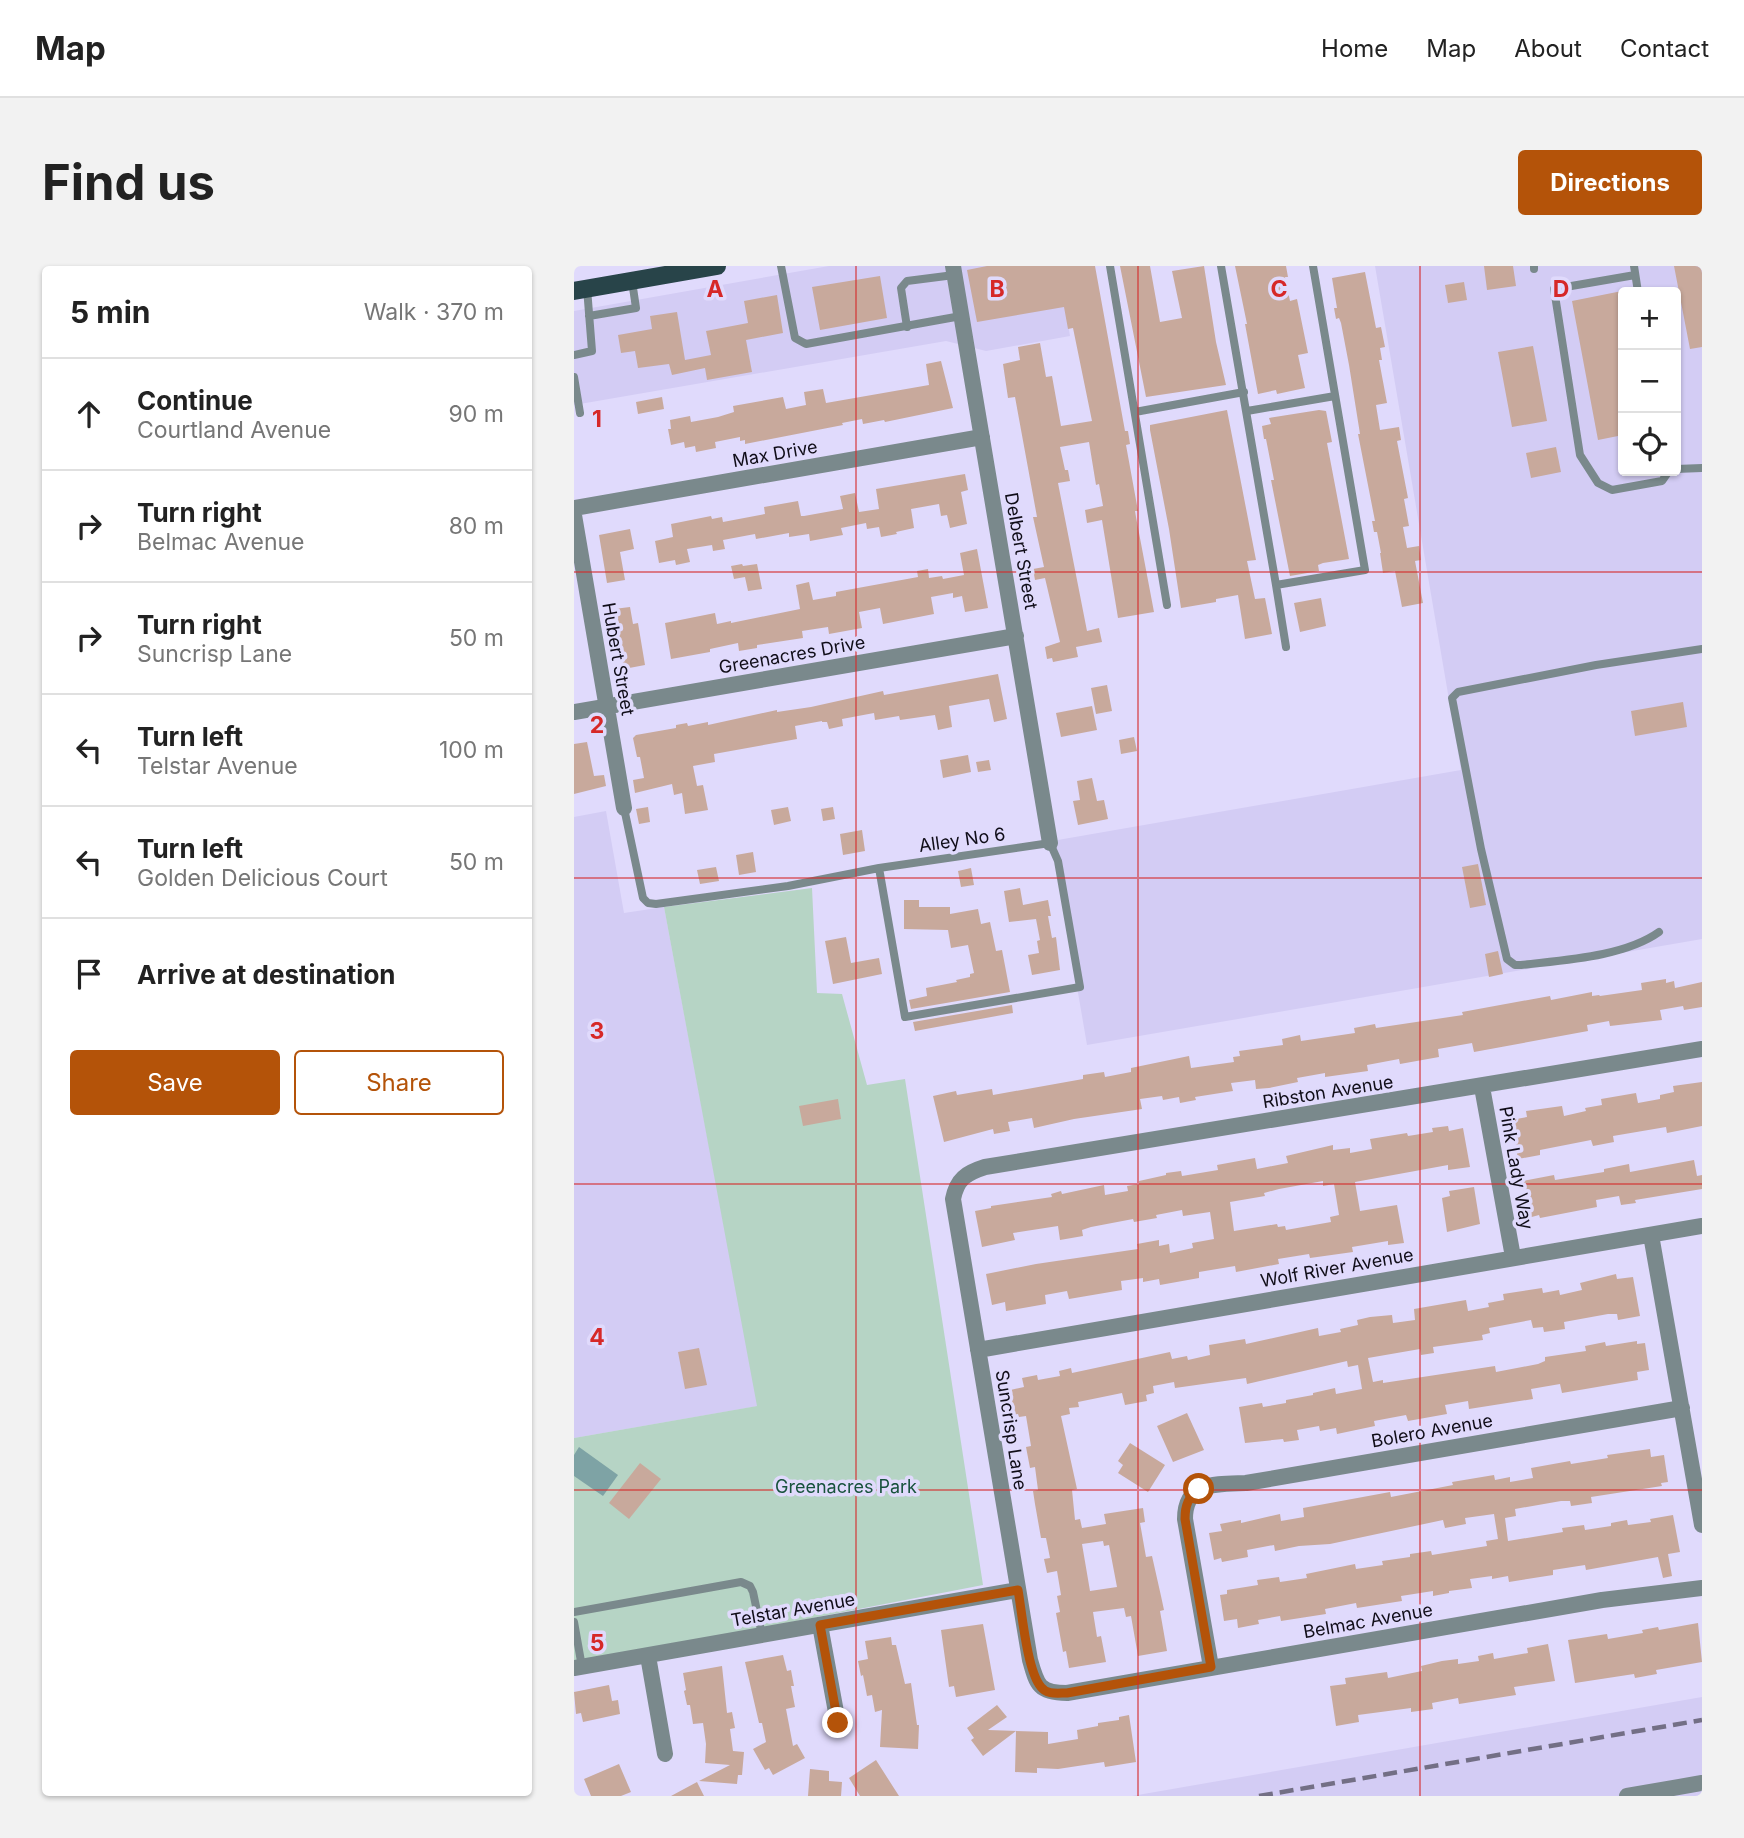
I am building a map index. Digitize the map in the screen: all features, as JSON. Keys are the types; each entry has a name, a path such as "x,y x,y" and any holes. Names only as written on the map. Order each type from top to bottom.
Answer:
{"main road":[{"path":"580,290 717,266"}],"street":[{"name":"Delbert Street","path":"953,270 1050,843"},
{"name":"Max Drive","path":"574,508 982,438"},
{"name":"Hubert Street","path":"574,515 624,808"},
{"name":"Greenacres Drive","path":"574,712 1016,636"},
{"name":"Ribston Avenue","path":"962,1177 985,1167 1702,1049"},
{"name":"Pink Lady Way","path":"1482,1087 1513,1257"},
{"name":"Suncrisp Lane","path":"962,1177 953,1199 1030,1660 1034,1676 1042,1689"},
{"name":"Wolf River Avenue","path":"978,1350 1702,1226"},
{"path":"1651,1235 1702,1525"},
{"name":"Bolero Avenue","path":"1211,1667 1185,1519 1185,1506 1191,1495 1199,1489 1215,1484 1246,1483 1682,1408"},
{"name":"Belmac Avenue","path":"1042,1689 1051,1693 1067,1693 1602,1600 1702,1588"},
{"name":"Telstar Avenue","path":"578,1667 1018,1590"},
{"path":"820,1625 838,1723"},
{"path":"648,1656 665,1754"},
{"path":"1627,1796 1702,1783"}],"lane":[{"path":"781,266 795,338 806,344 961,316"},
{"path":"1110,266 1167,605"},
{"path":"1221,266 1286,647"},
{"path":"1276,586 1365,570 1313,266"},
{"path":"907,327 901,288 906,281 953,270"},
{"path":"1634,270 1554,289 1580,455 1598,483 1612,490 1662,481 1666,476"},
{"path":"589,316 636,307 631,281"},
{"path":"574,355 592,351 589,316 580,290"},
{"path":"574,377 580,413"},
{"path":"1135,412 1244,392"},
{"path":"1247,411 1335,396"},
{"path":"1681,469 1702,468"},
{"path":"1659,932 1647,941 1589,955 1521,965 1515,965 1507,959 1481,849 1452,698 1458,692 1596,665 1702,649"},
{"name":"Alley No 6","path":"624,808 641,892 648,902 663,904 1050,843"},
{"path":"879,868 905,1017 1080,987 1058,860 1050,843"},
{"path":"574,1612 741,1582 750,1586 753,1592 762,1635"},
{"path":"574,1622 578,1667"}],"shaded area":[{"path":"829,266 1058,266 1070,336 986,351 946,341 574,405 574,311"},
{"path":"1375,266 1702,266 1702,939 1087,1045 1052,841 1461,770"},
{"path":"606,811 624,913 664,907 758,1406 574,1438 574,817"},
{"path":"579,1447 618,1475 603,1496 574,1476 574,1455"},
{"path":"1702,1697 1702,1796 1132,1796"}],"green space":[{"name":"Greenacres Park","path":"812,888 817,993 842,994 867,1085 905,1079 983,1585 574,1664 574,1438 757,1406 664,907"}],"building":[{"path":"987,266 1095,266 1125,431 1128,431 1130,444 1126,445 1138,511 1135,511 1154,612 1118,618 1102,520 1087,523 1085,510 1103,506 1099,484 1096,485 1089,442 1060,447 1070,481 1058,483 1087,631 1099,628 1102,642 1076,647 1078,657 1053,662 1052,658 1047,659 1045,647 1060,642 1045,578 1035,580 1033,569 1044,567 1033,517 1037,517 1015,397 1008,398 1003,364 1020,360 1018,347 1040,343 1046,377 1052,376 1061,426 1092,421 1073,328 1068,329 1064,307 977,322 967,270"},
{"path":"1120,266 1150,266 1160,322 1182,318 1172,271 1204,266 1226,385 1146,397"},
{"path":"1235,266 1286,266 1288,277 1285,277 1290,301 1297,299 1308,353 1298,355 1305,388 1277,394 1276,390 1258,394"},
{"path":"1484,266 1513,266 1516,286 1487,290"},
{"path":"1674,266 1702,266 1702,347 1690,349 1681,302 1681,287 1678,287"},
{"path":"1365,272 1376,328 1381,327 1385,347 1380,348 1382,360 1379,360 1387,403 1376,405 1380,430 1399,427 1401,440 1397,441 1408,498 1404,499 1409,526 1403,527 1407,548 1419,546 1421,560 1415,561 1423,603 1402,607 1395,571 1383,573 1377,532 1374,532 1372,521 1375,521 1358,434 1349,365 1341,323 1339,318 1336,319 1334,308 1337,308 1332,278"},
{"path":"880,276 887,318 820,330 812,287"},
{"path":"1464,282 1467,300 1448,303 1445,285"},
{"path":"1618,292 1618,436 1598,440 1572,301"},
{"path":"777,295 783,333 746,340 752,372 707,380 705,368 672,375 669,364 638,368 635,351 621,353 618,335 652,329 650,316 677,312 685,360 711,355 706,331 748,323 744,301"},
{"path":"1533,346 1547,421 1512,427 1498,352"},
{"path":"941,361 953,408 885,422 863,424 862,419 745,444 745,440 740,441 740,437 715,442 716,448 696,452 695,446 685,448 684,442 671,445 668,429 671,429 670,420 690,416 691,422 718,417 734,412 733,406 783,397 786,409 806,405 804,392 823,389 826,403 929,385 926,364"},
{"path":"662,397 664,409 638,414 636,402"},
{"path":"1227,410 1256,560 1247,561 1255,599 1265,598 1272,634 1245,639 1238,595 1181,608 1150,430 1150,425"},
{"path":"1326,411 1332,442 1327,443 1349,559 1323,563 1318,565 1319,571 1290,576 1262,426 1271,424 1269,418"},
{"path":"1556,447 1561,472 1531,478 1526,453"},
{"path":"965,474 968,490 961,492 967,524 950,528 947,515 941,516 939,504 911,509 914,528 896,532 897,534 881,537 879,527 867,529 866,523 841,528 843,535 810,541 809,534 789,537 789,533 756,539 755,534 723,540 725,549 713,551 712,545 687,549 690,562 676,565 675,560 659,563 655,541 673,537 671,524 711,516 712,519 722,517 723,522 765,514 764,507 798,501 801,516 804,516 843,509 840,496 855,493 859,512 879,509 876,489"},
{"path":"630,529 634,549 620,552 625,580 607,583 599,535"},
{"path":"977,549 988,608 965,612 962,596 953,598 953,593 931,597 934,614 883,624 880,608 859,612 862,628 829,634 828,627 802,631 803,638 757,645 757,648 739,651 738,643 710,649 710,652 671,659 665,623 715,613 717,624 731,623 800,609 796,585 809,582 813,600 836,596 836,592 918,577 917,571 928,569 929,578 942,576 943,579 964,575 960,553"},
{"path":"757,564 762,589 748,591 745,577 734,579 731,566"},
{"path":"1321,598 1326,626 1300,632 1294,603"},
{"path":"630,607 633,624 638,623 645,665 624,669 620,648 616,648 613,628 618,627 614,609"},
{"path":"998,674 1007,719 994,722 989,699 949,706 952,727 938,730 935,715 875,720 874,713 842,719 843,726 829,729 827,722 822,721 795,726 797,739 714,754 715,762 693,766 697,786 703,785 708,810 685,814 682,793 674,795 672,784 635,793 633,780 644,778 633,738 636,735 676,728 676,725 687,723 688,726 708,722 708,725 883,691 884,695"},
{"path":"1107,685 1112,711 1096,714 1091,688"},
{"path":"1683,702 1687,727 1635,736 1631,711"},
{"path":"1092,706 1097,730 1061,737 1056,713"},
{"path":"1134,737 1137,751 1121,754 1119,740"},
{"path":"587,742 594,776 604,775 606,786 574,794 574,744"},
{"path":"968,755 971,772 943,778 940,760"},
{"path":"989,760 991,770 978,772 976,762"},
{"path":"1092,778 1097,801 1104,800 1108,819 1078,825 1073,801 1080,800 1077,781"},
{"path":"648,807 650,822 639,824 636,809"},
{"path":"788,807 791,821 774,825 771,810"},
{"path":"833,807 835,819 823,821 821,809"},
{"path":"862,830 865,851 843,855 840,834"},
{"path":"753,852 756,872 739,875 736,855"},
{"path":"1478,864 1486,905 1470,908 1462,867"},
{"path":"716,867 719,881 700,884 697,870"},
{"path":"971,868 974,885 961,887 958,871"},
{"path":"1020,888 1023,905 1048,900 1051,916 1048,916 1052,938 1056,937 1060,970 1032,975 1028,955 1039,953 1037,941 1040,940 1036,919 1009,922 1004,891"},
{"path":"904,900 919,900 919,907 950,907 950,914 978,909 981,924 990,922 996,951 1002,950 1010,992 911,1009 909,1000 927,996 926,988 957,982 956,980 970,977 970,974 974,973 968,945 951,948 948,930 904,929"},
{"path":"846,937 851,963 879,958 882,974 833,984 825,941"},
{"path":"1498,951 1503,974 1489,977 1485,954"},
{"path":"1666,979 1666,983 1674,981 1675,988 1702,982 1702,1007 1684,1010 1683,1006 1660,1010 1662,1020 1610,1026 1609,1021 1587,1025 1588,1031 1474,1052 1472,1043 1438,1049 1439,1057 1400,1064 1399,1059 1367,1065 1368,1071 1325,1077 1325,1073 1297,1078 1298,1082 1269,1088 1256,1089 1255,1080 1231,1083 1233,1091 1195,1097 1196,1100 1180,1103 1179,1097 1163,1100 1162,1096 1140,1099 1142,1109 1034,1128 1032,1118 1008,1122 1010,1131 994,1134 993,1129 944,1142 933,1096 956,1091 957,1095 992,1089 993,1095 1083,1079 1083,1075 1104,1072 1105,1077 1131,1072 1131,1068 1189,1056 1191,1068 1234,1062 1233,1057 1240,1056 1239,1051 1283,1045 1282,1039 1300,1035 1301,1041 1355,1033 1354,1028 1375,1024 1376,1028 1463,1015 1462,1012 1550,996 1551,1000 1592,992 1592,996 1600,996 1642,990 1641,983"},
{"path":"1012,1005 1013,1013 915,1031 913,1022"},
{"path":"1702,1082 1702,1126 1667,1133 1666,1127 1613,1136 1614,1142 1593,1146 1591,1140 1540,1150 1540,1155 1518,1159 1511,1120 1527,1117 1526,1111 1562,1106 1564,1116 1602,1105 1601,1099 1636,1093 1638,1103 1660,1099 1660,1095 1674,1092 1673,1086"},
{"path":"838,1099 841,1119 803,1126 799,1106"},
{"path":"1448,1126 1449,1131 1463,1128 1470,1167 1448,1170 1448,1165 1355,1182 1360,1211 1397,1205 1404,1243 1388,1245 1388,1241 1352,1247 1353,1252 1278,1259 1279,1264 1236,1272 1235,1266 1199,1272 1199,1278 1160,1285 1159,1279 1143,1282 1143,1278 1121,1281 1122,1290 1069,1299 1067,1291 1045,1295 1046,1304 1006,1311 1005,1302 992,1305 986,1274 1138,1249 1137,1244 1159,1240 1159,1246 1169,1244 1170,1253 1193,1248 1192,1243 1214,1239 1210,1212 1183,1216 1182,1210 1156,1215 1157,1218 1134,1222 1133,1219 1091,1227 1082,1230 1083,1236 1060,1240 1058,1226 1013,1233 1015,1240 982,1247 975,1211 1052,1197 1051,1194 1061,1191 1062,1194 1104,1185 1105,1195 1128,1191 1127,1186 1166,1173 1181,1171 1182,1176 1218,1170 1217,1165 1255,1158 1257,1169 1288,1163 1286,1156 1333,1145 1333,1150 1350,1148 1350,1153 1372,1149 1370,1139 1433,1132 1432,1128","holes":["1323,1181 1323,1186 1334,1184 1339,1215 1330,1217 1331,1222 1286,1230 1285,1226 1278,1227 1277,1224 1234,1231 1230,1202"]},
{"path":"1694,1160 1697,1176 1702,1175 1702,1189 1635,1200 1636,1203 1621,1205 1619,1196 1596,1200 1597,1207 1528,1218 1522,1181 1554,1175 1555,1180 1604,1172 1604,1169 1629,1164 1630,1172"},
{"path":"1474,1187 1480,1224 1447,1232 1442,1198 1450,1196 1449,1191"},
{"path":"1616,1274 1617,1279 1633,1277 1640,1316 1618,1320 1617,1314 1608,1314 1564,1322 1565,1329 1544,1332 1543,1327 1533,1328 1531,1320 1489,1328 1490,1333 1482,1335 1483,1340 1433,1347 1434,1353 1421,1355 1420,1349 1368,1358 1373,1382 1383,1380 1383,1383 1495,1366 1496,1372 1538,1364 1545,1361 1545,1357 1586,1351 1585,1346 1637,1341 1637,1344 1645,1343 1649,1370 1637,1372 1638,1380 1562,1393 1560,1384 1531,1389 1533,1399 1469,1409 1468,1401 1445,1405 1447,1414 1408,1421 1406,1415 1374,1421 1375,1426 1337,1434 1336,1428 1320,1431 1319,1426 1297,1430 1299,1440 1284,1442 1283,1439 1245,1443 1239,1407 1286,1403 1286,1400 1335,1388 1336,1394 1362,1389 1358,1365 1348,1367 1347,1361 1247,1384 1246,1378 1175,1388 1174,1382 1153,1386 1154,1393 1146,1395 1147,1401 1125,1405 1122,1393 1078,1402 1079,1407 1069,1408 1070,1414 1061,1416 1077,1489 1072,1490 1075,1520 1080,1519 1082,1528 1106,1524 1104,1514 1143,1508 1145,1522 1140,1523 1146,1557 1152,1556 1164,1610 1160,1611 1167,1651 1138,1656 1131,1616 1126,1617 1124,1608 1093,1612 1097,1637 1101,1636 1106,1662 1069,1668 1066,1651 1063,1652 1056,1613 1060,1612 1057,1596 1061,1595 1057,1571 1047,1573 1044,1559 1050,1558 1046,1538 1041,1538 1035,1504 1033,1491 1038,1490 1035,1467 1030,1468 1026,1447 1031,1446 1026,1416 1010,1415 1006,1391 1024,1387 1022,1378 1037,1375 1038,1380 1060,1376 1059,1371 1071,1368 1072,1373 1170,1352 1172,1359 1187,1356 1188,1360 1210,1355 1209,1345 1245,1339 1246,1344 1318,1328 1319,1336 1341,1332 1340,1329 1358,1325 1357,1320 1370,1317 1392,1315 1393,1323 1415,1320 1414,1309 1466,1300 1468,1311 1489,1307 1488,1303 1504,1300 1503,1294 1542,1288 1543,1293 1559,1290 1560,1295 1582,1290 1580,1283","holes":["1103,1541 1104,1546 1109,1545 1117,1587 1090,1591 1082,1544"]},
{"path":"699,1348 707,1385 685,1389 678,1352"},
{"path":"1187,1413 1204,1450 1173,1462 1157,1426"},
{"path":"1130,1443 1165,1465 1148,1492 1118,1473 1123,1465 1118,1461"},
{"path":"1650,1449 1651,1457 1664,1455 1668,1482 1661,1483 1662,1486 1591,1497 1592,1503 1571,1506 1570,1501 1561,1501 1515,1509 1516,1516 1505,1518 1508,1541 1563,1532 1562,1528 1584,1525 1585,1530 1611,1526 1611,1523 1627,1520 1628,1525 1673,1515 1680,1552 1668,1554 1672,1576 1663,1578 1658,1557 1586,1570 1585,1565 1553,1570 1553,1575 1509,1582 1508,1576 1470,1579 1472,1588 1449,1593 1433,1596 1433,1591 1401,1596 1402,1601 1357,1608 1356,1603 1325,1609 1326,1614 1281,1621 1280,1616 1258,1620 1259,1624 1238,1628 1237,1619 1224,1621 1220,1595 1227,1594 1227,1590 1258,1585 1257,1580 1279,1577 1280,1582 1307,1578 1306,1574 1355,1564 1356,1569 1383,1565 1382,1561 1410,1557 1410,1554 1431,1551 1432,1555 1487,1546 1486,1541 1498,1539 1494,1514 1465,1518 1466,1524 1445,1528 1443,1520 1330,1544 1275,1551 1274,1545 1247,1550 1248,1557 1222,1562 1221,1558 1214,1560 1209,1533 1222,1531 1220,1524 1241,1520 1241,1523 1280,1514 1281,1521 1304,1517 1303,1508 1390,1492 1391,1497 1494,1475 1495,1480 1510,1477 1510,1482 1533,1478 1531,1468 1570,1461 1571,1464 1608,1458 1607,1455"},
{"path":"640,1463 661,1479 629,1519 609,1503"},
{"path":"1698,1623 1702,1662 1656,1670 1657,1674 1635,1678 1634,1674 1575,1683 1568,1640 1607,1634 1608,1639 1643,1633 1642,1630 1658,1627 1659,1630"},
{"path":"983,1624 995,1690 956,1697 954,1686 949,1687 941,1630"},
{"path":"891,1637 892,1645 896,1645 905,1684 911,1683 919,1725 918,1749 880,1747 882,1710 875,1712 872,1695 867,1696 863,1675 861,1676 858,1661 868,1659 865,1641"},
{"path":"1548,1644 1555,1681 1514,1687 1516,1695 1459,1704 1458,1698 1432,1703 1433,1709 1411,1712 1411,1708 1358,1715 1359,1722 1336,1726 1330,1686 1346,1684 1345,1678 1387,1672 1388,1678 1422,1671 1421,1666 1442,1661 1458,1659 1458,1664 1479,1661 1478,1656 1493,1653 1494,1659 1528,1653 1527,1648"},
{"path":"783,1655 787,1671 791,1670 794,1686 791,1686 795,1707 786,1709 793,1746 797,1744 805,1758 773,1775 769,1768 765,1770 753,1749 766,1742 745,1662"},
{"path":"722,1666 727,1713 732,1712 735,1728 730,1729 733,1751 744,1752 742,1775 738,1775 737,1784 699,1781 730,1765 705,1763 703,1723 693,1724 690,1705 687,1705 684,1691 683,1673"},
{"path":"609,1685 612,1701 618,1700 620,1714 583,1722 581,1713 576,1714 574,1692"},
{"path":"997,1705 1007,1717 988,1730 1048,1732 1048,1744 1078,1739 1077,1730 1129,1715 1136,1762 1105,1767 1104,1762 1058,1769 1037,1768 1037,1773 1015,1772 1016,1731 983,1756 971,1740 974,1738 967,1728"},
{"path":"876,1760 899,1796 860,1796 849,1778"},
{"path":"619,1764 631,1792 621,1796 591,1796 584,1779"},
{"path":"810,1769 829,1771 829,1781 842,1782 841,1796 808,1796"},
{"path":"697,1782 704,1796 671,1796"}],"railway":[{"path":"1259,1796 1702,1720"}],"route":[{"path":"838,1723 820,1625 1018,1590 1034,1676 1042,1689 1051,1693 1067,1693 1211,1667 1185,1519 1185,1506 1191,1495 1199,1489"}]}
